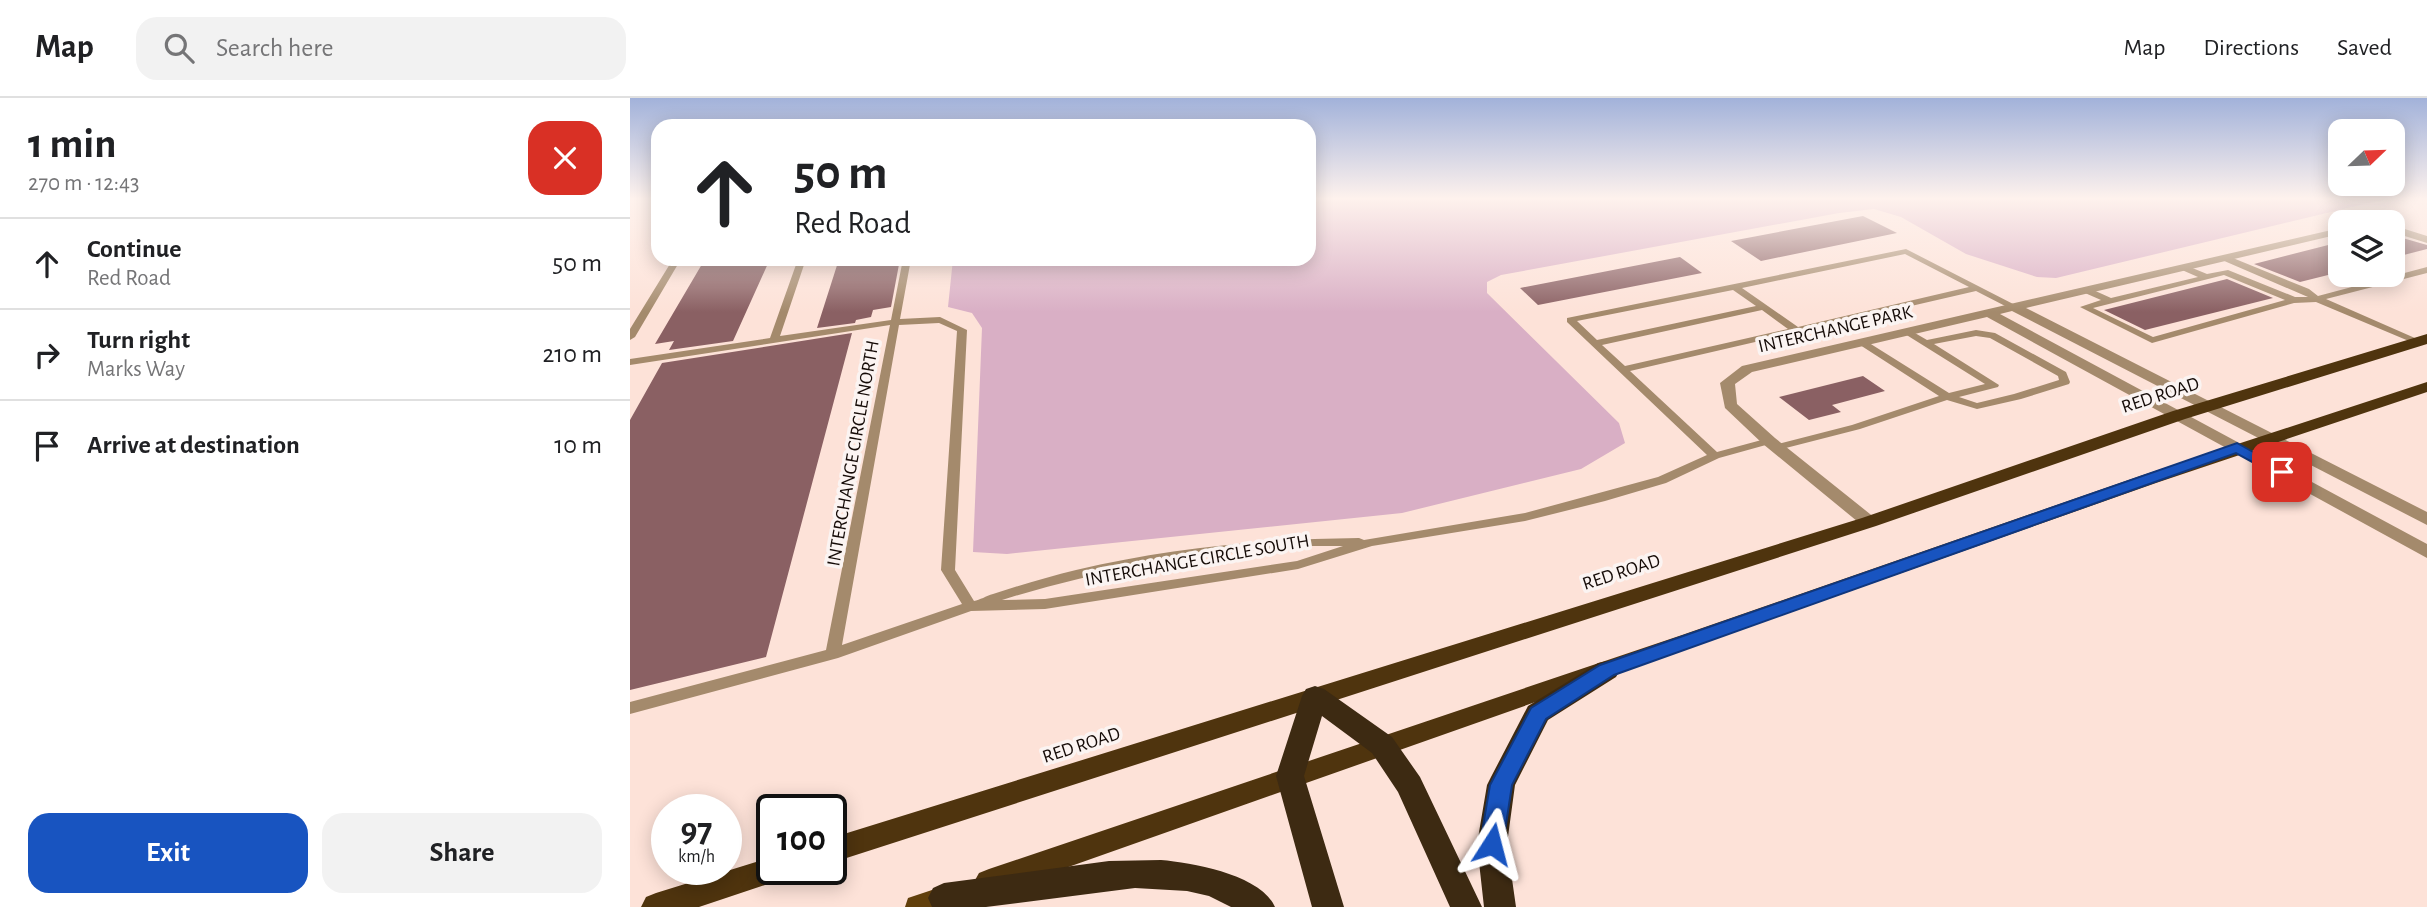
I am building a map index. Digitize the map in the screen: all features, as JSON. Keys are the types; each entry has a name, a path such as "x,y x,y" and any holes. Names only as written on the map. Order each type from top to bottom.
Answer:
{"highway":[{"name":"RED ROAD","path":"847,846 1869,522 2179,415 2423,341"},
{"path":"931,903 1290,776 1607,670 2237,447 2427,387"},
{"path":"1500,907 1492,844 1501,785 1538,713 1607,670"},
{"path":"1328,907 1290,776 1315,696 1382,745 1410,785 1466,907"},
{"path":"931,903 1107,875 1149,872 1185,875 1218,883 1259,907"},
{"path":"656,907 756,875"}],"street":[{"name":"INTERCHANGE PARK","path":"1869,522 1773,444 1730,405 1727,383 1747,369 2315,237"},
{"path":"2016,308 2427,519"},
{"path":"1989,313 2427,551"}],"lane":[{"path":"1716,456 1570,320 1906,251 2016,308"},
{"path":"2225,258 2306,291 2317,299 2423,341"},
{"path":"630,337 673,266"},
{"path":"774,339 800,266"},
{"name":"INTERCHANGE CIRCLE NORTH","path":"833,654 906,266"},
{"path":"2185,268 2206,277"},
{"path":"2294,300 2225,272 2085,307 2152,340 2294,300 2317,299 2427,270"},
{"path":"1735,287 1796,330"},
{"path":"1622,370 1978,288"},
{"path":"2088,291 2110,301"},
{"path":"1594,344 1764,307"},
{"path":"630,362 894,322 940,320 962,330 948,570 971,606 1040,582 1133,562 1298,541 1370,542"},
{"path":"1863,343 1947,397 1977,406 2065,382 2062,374 1992,335 1976,333 1925,343 1908,332"},
{"name":"INTERCHANGE CIRCLE SOUTH","path":"630,708 833,654 971,606 1045,604 1298,565 1370,542 1441,533 1538,514 1662,480 1716,456 1856,426 1994,385 1925,343"}],"shaded area":[{"path":"1316,237 1710,237 1501,275 1487,282 1487,293 1619,423 1625,443 1581,469 1402,513 1007,554 973,552 982,328 972,313 948,307 952,266 1316,266"},
{"path":"1936,237 2228,237 2056,278 2037,277 1966,254"}],"building":[{"path":"1753,237 1879,237 1761,261 1731,241"},
{"path":"2405,239 2427,245 2427,249 2405,255"},
{"path":"2328,245 2328,275 2300,282 2254,264"},
{"path":"1680,257 1702,273 1538,305 1520,288"},
{"path":"701,266 767,266 733,341 669,350 674,341 655,344"},
{"path":"837,266 899,266 891,307 873,310 871,317 856,320 855,323 817,328"},
{"path":"2227,279 2273,298 2145,330 2104,310"},
{"path":"852,333 766,657 630,690 630,420 662,363"},
{"path":"1863,376 1885,391 1832,405 1841,412 1809,420 1779,397"}],"route":[{"path":"1492,844 1501,785 1538,713 1607,670 2237,447 2282,472"}]}
